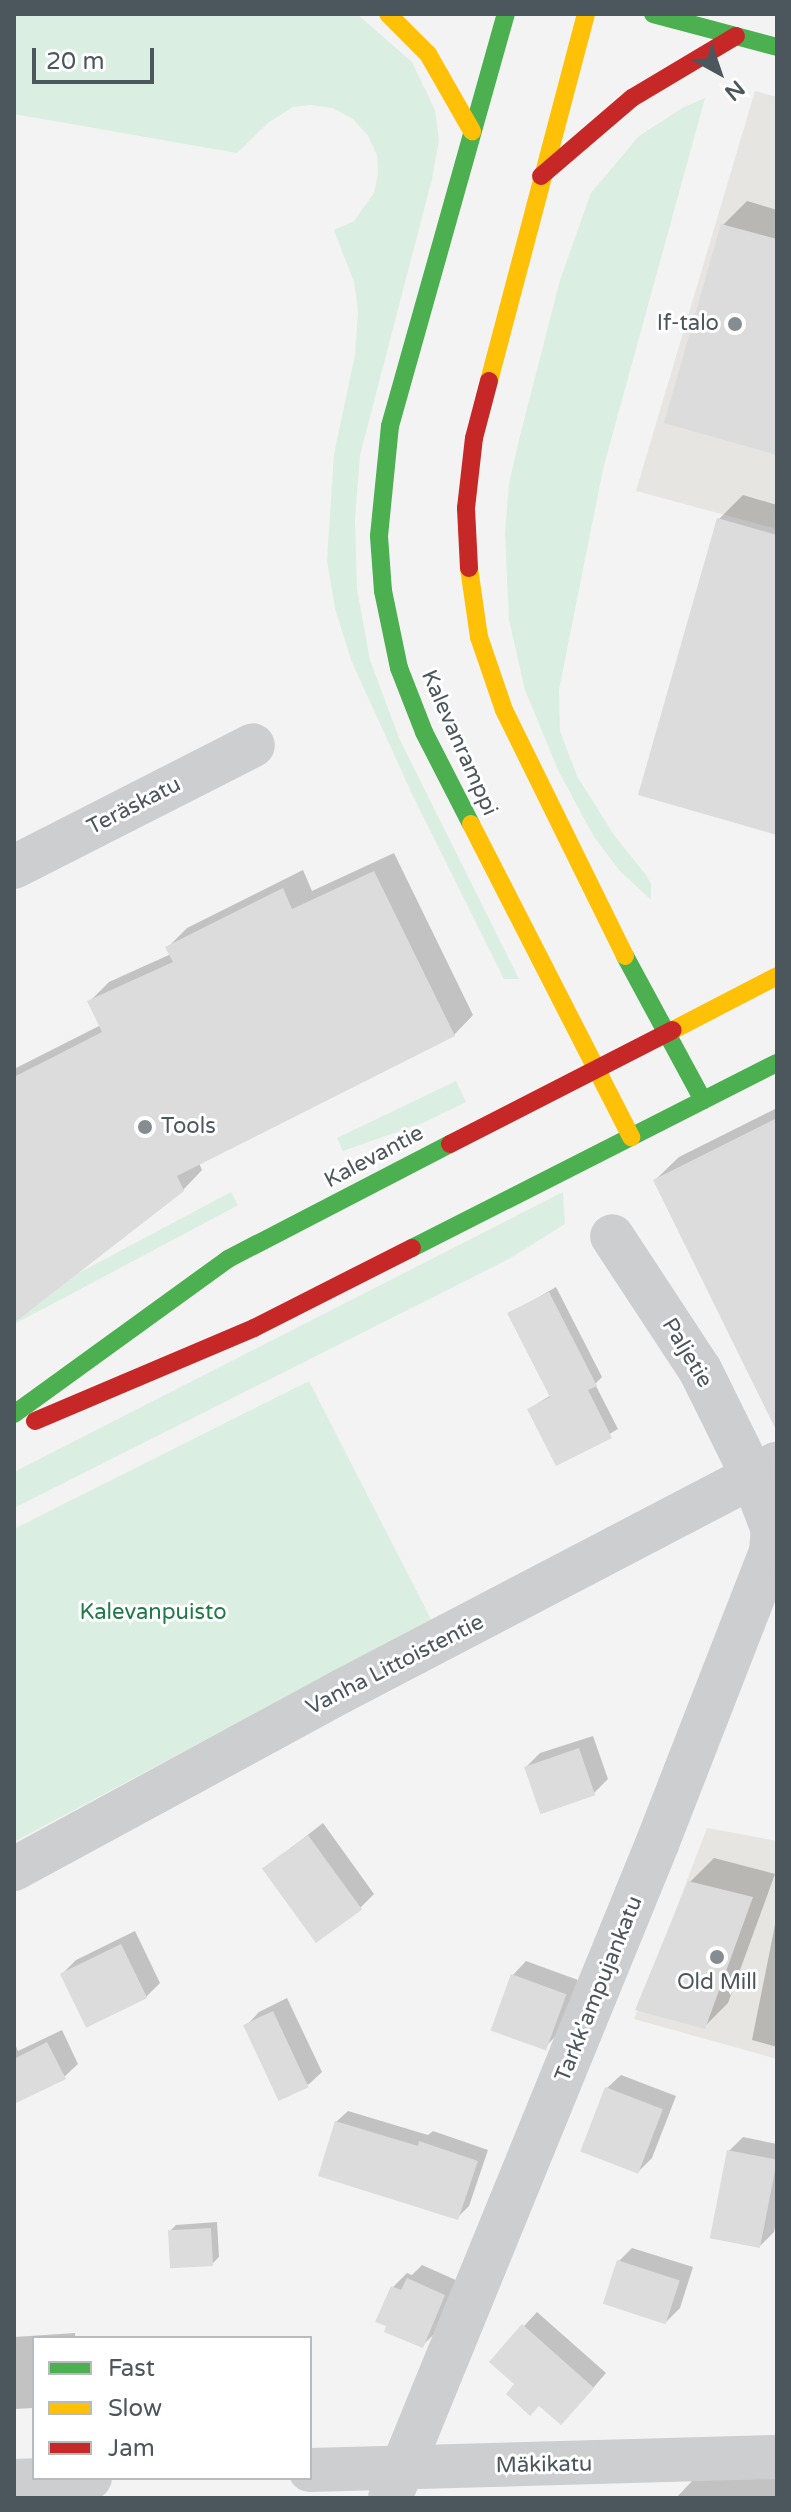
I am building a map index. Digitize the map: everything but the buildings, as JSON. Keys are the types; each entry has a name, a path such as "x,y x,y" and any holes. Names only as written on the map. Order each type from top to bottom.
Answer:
{"main road":[{"path":"388,14 428,54 472,131"},
{"name":"Kalevanramppi","path":"506,14 390,426 379,536 383,591 399,668 424,732 631,1137"},
{"path":"586,14 474,438 466,508 469,579 479,637 504,710 703,1100"},
{"path":"653,14 777,47"},
{"path":"541,176 632,98 736,36"},
{"name":"Kalevantie","path":"14,1414 228,1259 777,976"},
{"path":"14,1430 254,1328 777,1063"}],"street":[{"name":"Teräskatu","path":"14,867 253,745"},
{"name":"Paljetie","path":"612,1236 764,1470"},
{"name":"Vanha Littoistentie","path":"14,1869 764,1470"},
{"name":"Tarkk'ampujankatu","path":"398,2482 657,1844 771,1551 773,1530 764,1470"},
{"name":"Mäkikatu","path":"312,2470 398,2482 777,2457"},
{"path":"14,2481 39,2480"}],"shaded area":[{"path":"755,91 777,97 777,529 636,491"},
{"name":"Old Mill","path":"707,1828 777,1841 777,2059 634,2019"}],"green space":[{"path":"14,14 357,14 412,62 435,110 439,140 432,179 360,455 355,520 357,589 370,660 399,738 519,979 504,979 413,796 351,660 335,608 327,561 334,454 355,355 358,311 354,282 334,230 354,221 374,193 378,174 377,155 368,136 353,119 333,108 310,105 293,107 268,123 237,153 14,114"},
{"path":"705,98 603,469 559,690 560,731 577,776 614,835 646,875 651,884 651,900 620,871 594,837 559,772 525,690 509,620 505,533 509,484 519,440 560,280 591,193 639,136 684,107"},
{"path":"456,1081 466,1102 425,1122 343,1151 337,1138"},
{"path":"231,1192 238,1205 14,1324 14,1307"},
{"path":"563,1192 565,1224 507,1260 14,1508 14,1472"},
{"name":"Kalevanpuisto","path":"309,1381 435,1627 400,1636 14,1842 14,1529"}],"traffic: fast":[{"path":"471,824 424,732 399,668 383,591 379,536 390,426 506,14"},
{"path":"653,14 777,47"},
{"path":"625,956 703,1100"},
{"path":"412,1248 777,1063"},
{"path":"14,1414 228,1259 450,1144"}],"traffic: slow":[{"path":"388,14 428,54 472,131"},
{"path":"489,381 586,14"},
{"path":"469,568 479,637 504,710 625,956"},
{"path":"471,824 631,1137"},
{"path":"673,1030 777,976"}],"traffic: jam":[{"path":"541,176 632,98 736,36"},
{"path":"469,568 466,508 474,438 489,381"},
{"path":"450,1144 673,1030"},
{"path":"35,1421 254,1328 412,1248"}],"place":[{"name":"If-talo","path":"735,324"},
{"name":"Tools","path":"145,1127"},
{"name":"Old Mill","path":"717,1957"}]}
